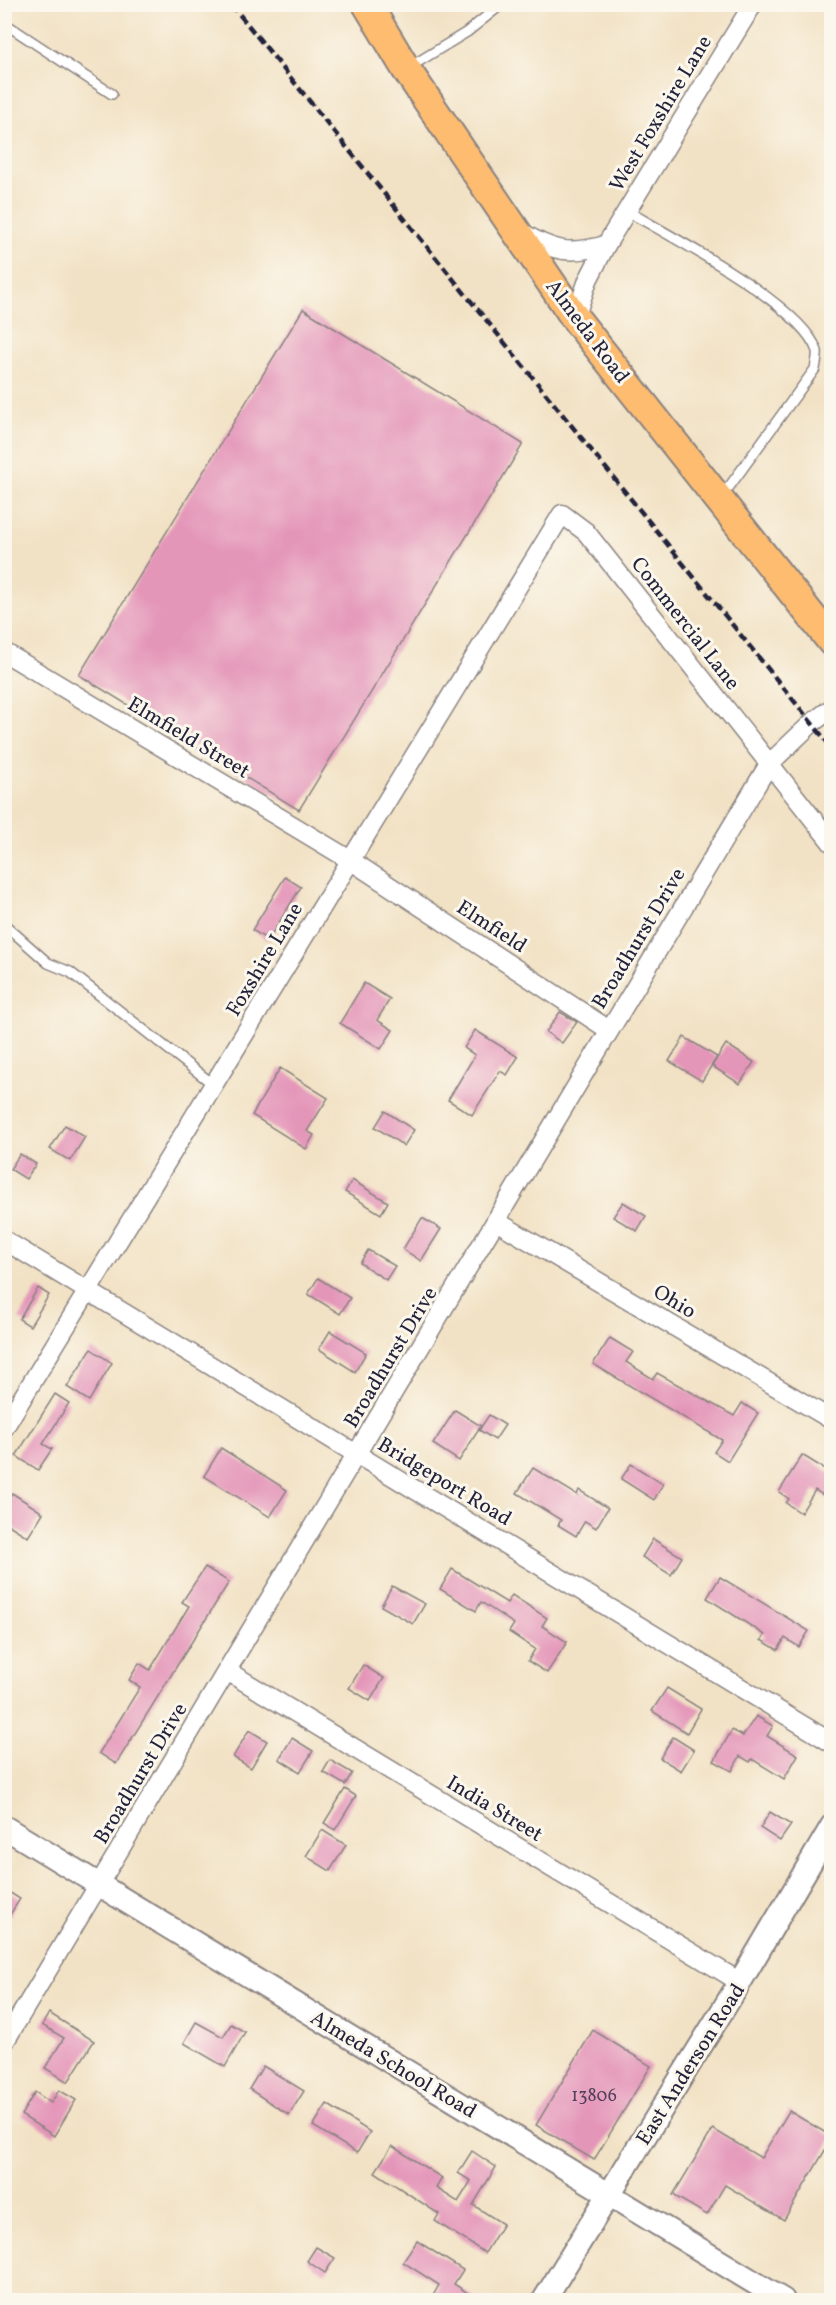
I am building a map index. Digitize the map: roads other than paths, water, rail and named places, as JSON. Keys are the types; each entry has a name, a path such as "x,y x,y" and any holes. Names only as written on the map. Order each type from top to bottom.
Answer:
{"main road":[{"name":"Almeda Road","path":"367,4 406,69 575,318 831,642"}],"street":[{"name":"West Foxshire Lane","path":"575,318 588,280 606,245 753,4"},
{"path":"510,225 538,243 566,252 606,245"},
{"name":"Commercial Lane","path":"562,514 586,532 831,843"},
{"name":"Foxshire Lane","path":"4,1428 562,514"},
{"name":"Elmfield Street","path":"4,652 350,860"},
{"name":"Broadhurst Drive","path":"4,2043 769,765 812,723 831,708"},
{"name":"Elmfield","path":"350,860 609,1030"},
{"name":"Ohio","path":"496,1221 831,1420"},
{"name":"Bridgeport Road","path":"4,1240 831,1743"},
{"name":"India Street","path":"226,1671 740,1982"},
{"name":"East Anderson Road","path":"544,2301 740,1982 831,1826"},
{"name":"Almeda School Road","path":"4,1827 783,2301"}],"lane":[{"path":"406,69 467,32 502,4"},
{"path":"4,23 112,94"},
{"path":"627,211 738,276 799,326 818,353 815,369 720,500"},
{"path":"4,924 48,963 70,972 214,1085"}],"railway":[{"path":"231,4 832,748"}]}
